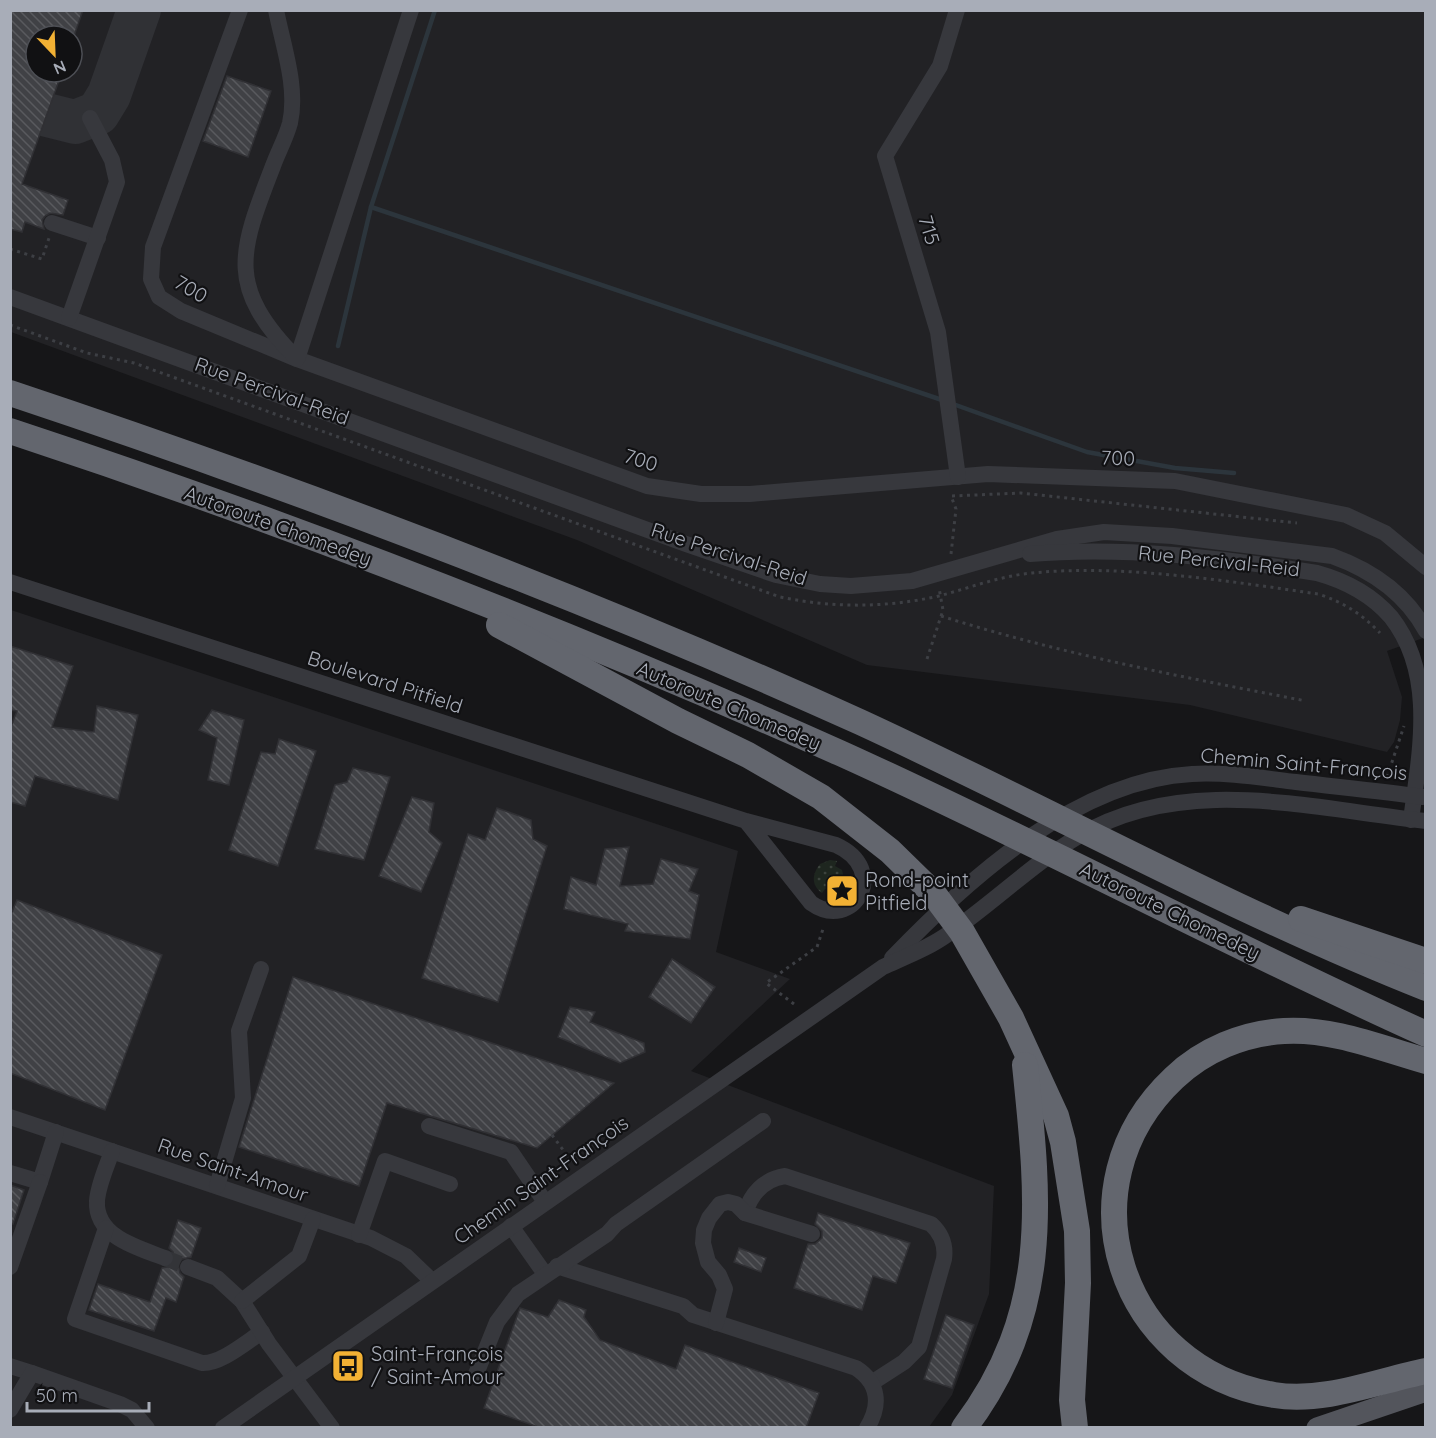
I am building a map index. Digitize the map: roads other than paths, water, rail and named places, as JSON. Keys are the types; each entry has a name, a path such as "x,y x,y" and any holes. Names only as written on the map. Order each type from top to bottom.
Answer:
{"highway":[{"name":"Autoroute Chomedey","path":"10,393 283,489 558,595 818,704 1299,934 1425,988"},
{"name":"Autoroute Chomedey","path":"10,431 114,466 399,570 693,689 966,811 1425,1034"},
{"path":"399,570 678,722 796,781 849,817 933,893 962,932 999,993 1056,1116 1072,1187 1077,1231 1078,1283 1072,1387 1075,1428"},
{"path":"1191,882 1425,961"},
{"path":"1425,1060 1342,1037 1306,1031 1267,1032 1215,1049 1197,1059 1166,1085 1148,1106 1132,1132 1119,1170 1115,1226 1117,1248 1128,1285 1146,1317 1158,1332 1187,1359 1220,1379 1268,1393 1313,1396 1425,1371"},
{"path":"964,1428 985,1398 1004,1363 1023,1310 1032,1272 1036,1181 1023,1044"}],"main road":[{"path":"1317,1428 1425,1391"}],"street":[{"name":"700","path":"240,10 153,247 151,279 159,297 181,311 297,359 647,486 701,494 750,494 953,484 988,474 1174,481 1346,515 1385,533 1425,567"},
{"path":"276,10 291,81 291,114 250,225 244,251 245,273 250,297 259,314 273,335 297,359 411,10"},
{"name":"715","path":"953,484 938,332 885,156 940,66 957,10"},
{"path":"69,318 117,182 112,160 90,118"},
{"path":"51,229 98,238"},
{"name":"Rue Percival-Reid","path":"10,297 776,575 819,584 851,586 899,583 954,570 1057,539 1124,532 1317,553 1345,561 1372,574 1406,603 1425,631"},
{"name":"Rue Percival-Reid","path":"996,558 1070,552 1150,553 1310,572 1351,585 1386,611 1404,633 1417,658 1423,685 1424,712 1418,820"},
{"name":"Boulevard Pitfield","path":"10,582 746,821 846,850 860,863 863,871 863,889 860,897 845,909 827,911 811,903 746,821"},
{"name":"Chemin Saint-François","path":"884,968 932,916 1006,857 1073,810 1116,789 1163,777 1217,773 1420,796"},
{"name":"Chemin Saint-François","path":"223,1428 884,968 946,936 1039,863 1081,835 1134,812 1182,801 1233,800 1418,820"},
{"path":"217,1186 243,1098 239,1031 261,969"},
{"name":"Rue Saint-Amour","path":"10,1117 359,1235 406,1256 432,1281"},
{"path":"476,1374 491,1335 518,1294 607,1234 616,1224 763,1121"},
{"path":"429,1126 511,1152 545,1202"},
{"path":"10,1267 57,1132"},
{"path":"112,1151 96,1203 106,1227 117,1238 165,1258"},
{"path":"359,1235 385,1161 450,1184"},
{"path":"10,1173 40,1182"},
{"path":"745,1213 755,1192 776,1177 785,1176 931,1224 937,1229 945,1249 944,1259 919,1347 904,1362 873,1383"},
{"path":"716,1323 725,1289 703,1252 704,1230 720,1204 728,1202 736,1204 745,1213 812,1234"},
{"path":"242,1301 299,1256 313,1219"},
{"path":"511,1226 551,1270 683,1306 693,1315 856,1368 873,1383 877,1393 875,1407 867,1428"},
{"path":"106,1227 75,1319 209,1364 262,1332"},
{"path":"188,1267 217,1278 242,1301 332,1428"},
{"path":"10,1365 120,1404 132,1410 147,1428"},
{"path":"10,1410 32,1373"}],"waterway":[{"path":"338,346 371,207 435,10"},
{"path":"371,207 945,401"},
{"path":"953,404 1087,452 1175,468 1234,473"}],"tunnel":[{"path":"165,1258 188,1267"}],"place":[{"name":"Rond-point Pitfield","path":"842,891"},
{"name":"Saint-François / Saint-Amour","path":"348,1366"}]}
